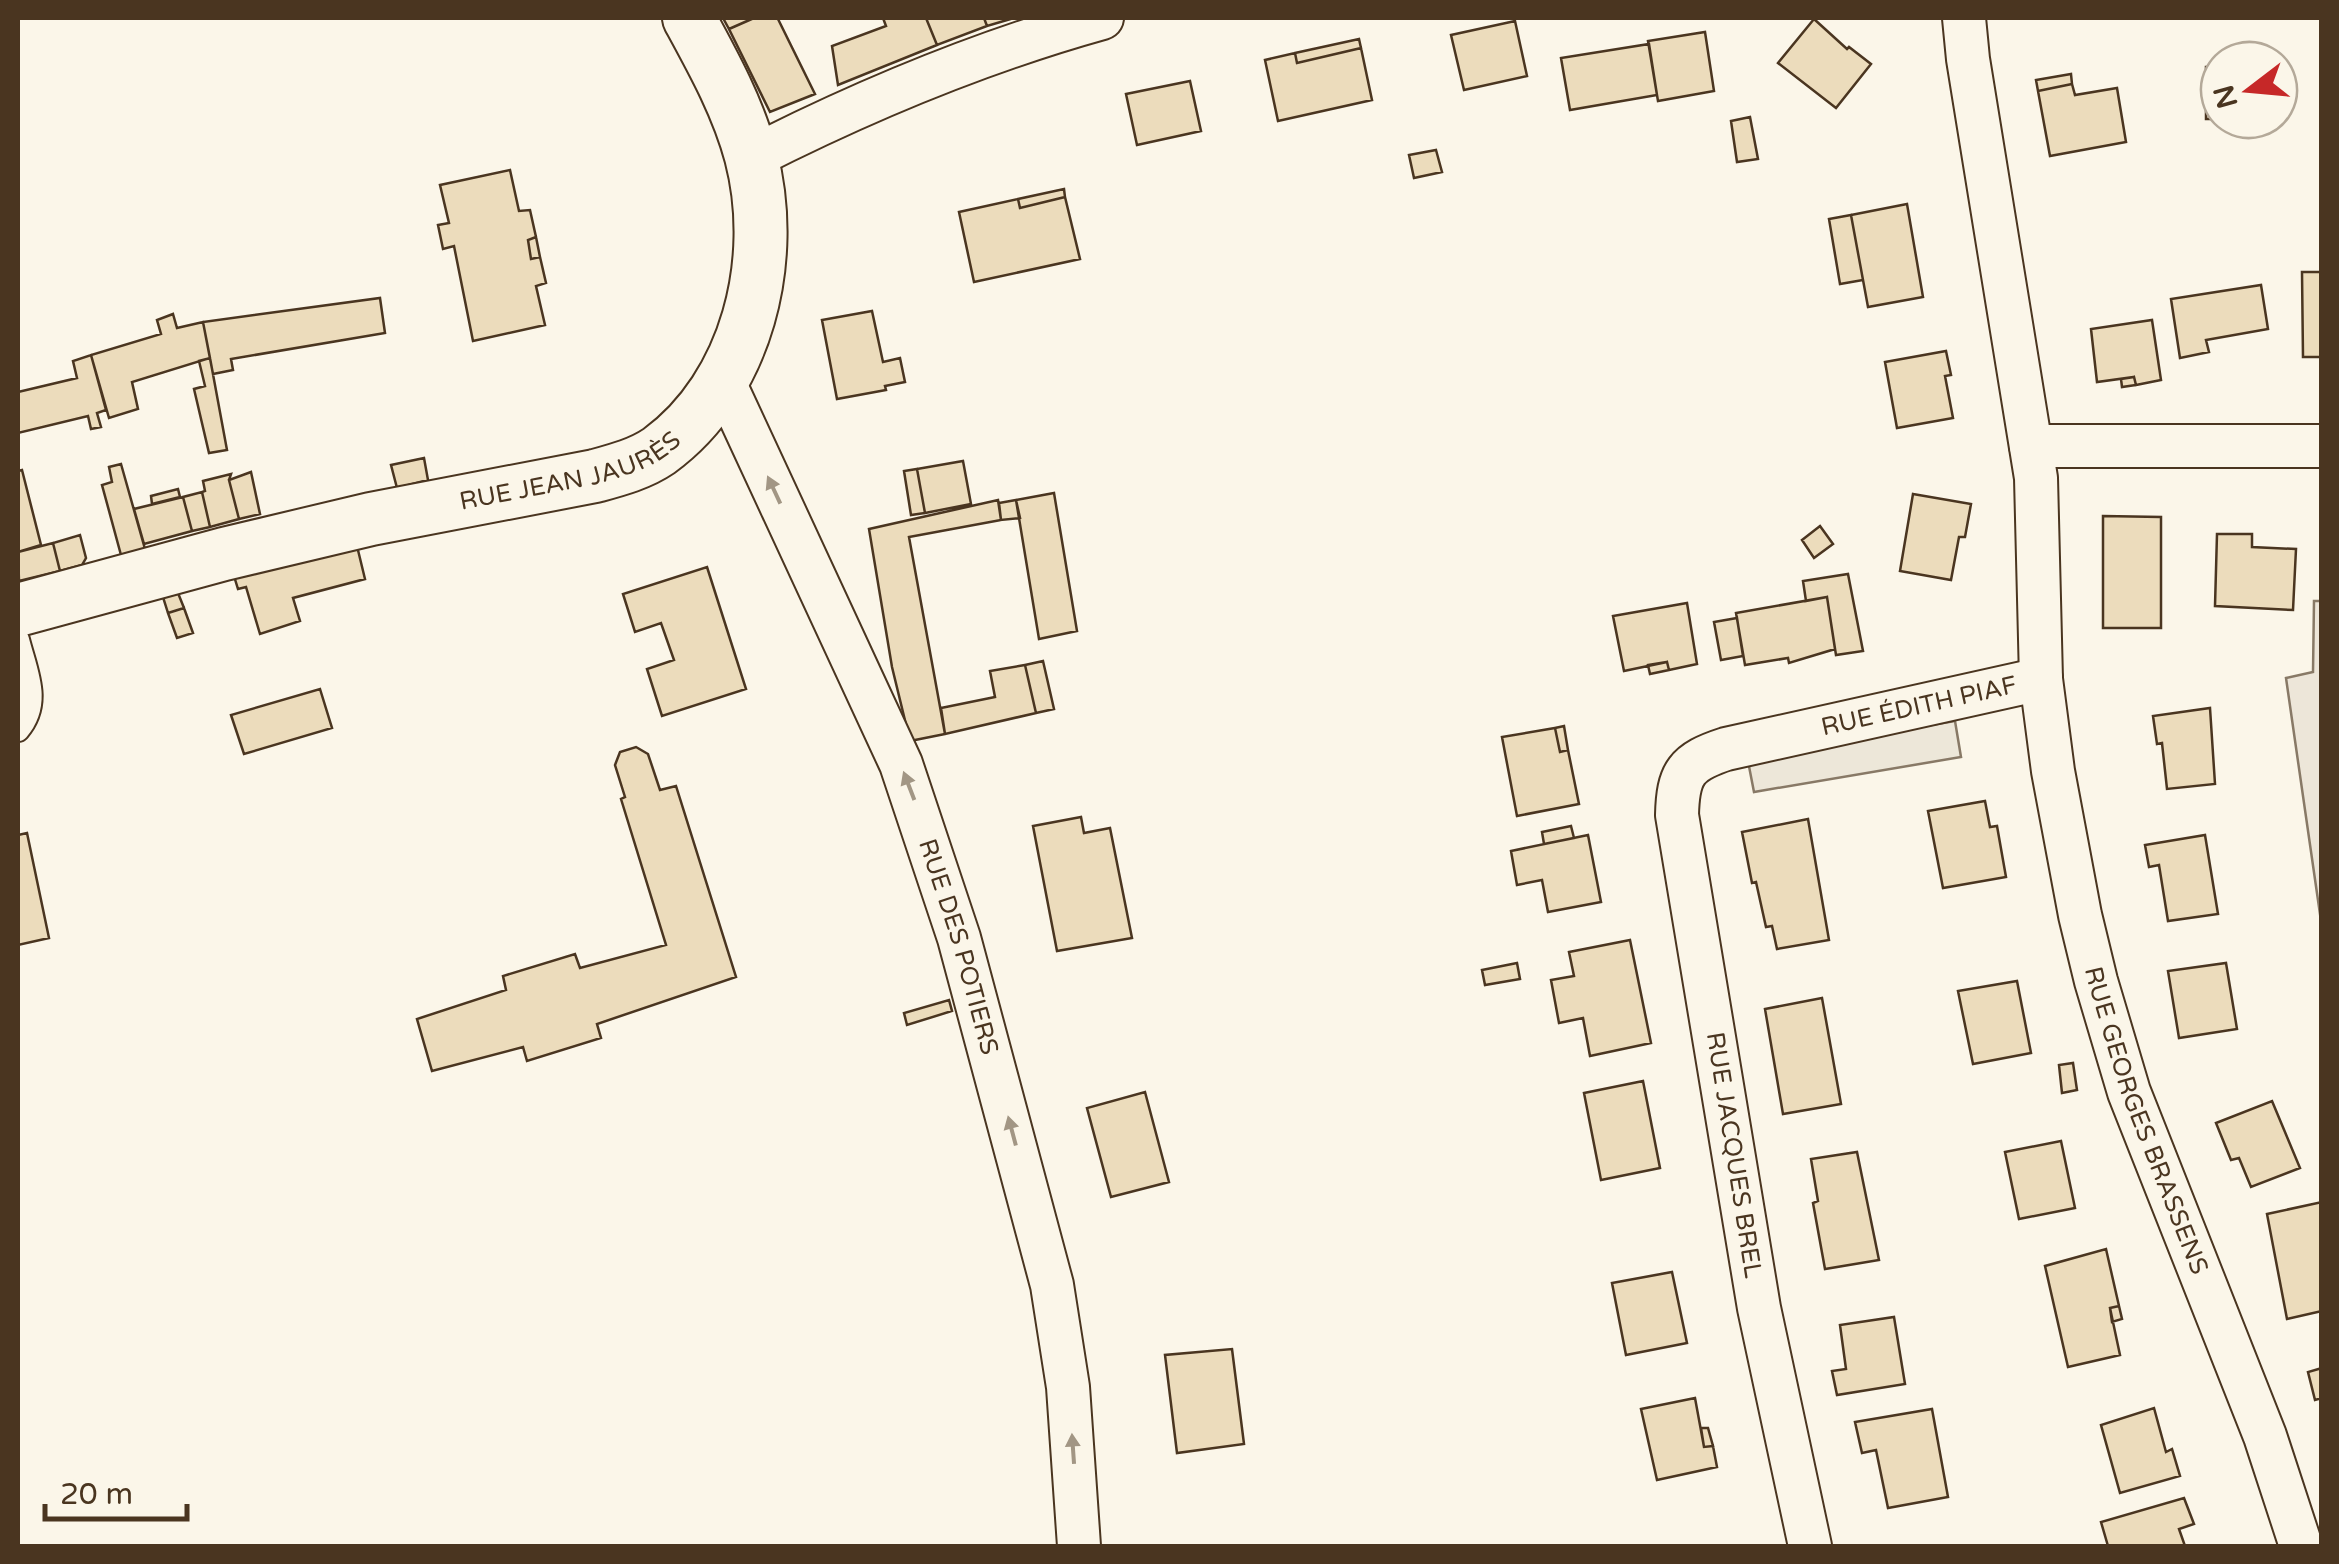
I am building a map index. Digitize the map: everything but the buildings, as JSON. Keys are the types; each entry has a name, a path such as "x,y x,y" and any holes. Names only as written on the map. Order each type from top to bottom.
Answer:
{"street":[{"name":"RUE JEAN JAURÈS","path":"18,610 354,523 564,483 623,468 658,451 723,380 749,316 762,238 752,158 724,84 689,18"},
{"path":"752,158 856,106 965,60 1102,18"},
{"name":"RUE ÉDITH PIAF","path":"1691,763 1726,749 2041,679 2036,478 1964,18"},
{"name":"RUE DES POTIERS","path":"723,380 900,764 959,938 1052,1285 1068,1387 1079,1546"},
{"path":"2031,446 2322,446"},
{"name":"RUE GEORGES BRASSENS","path":"2041,679 2069,860 2113,1043 2265,1436 2301,1546"},
{"name":"RUE JACQUES BREL","path":"1691,763 1682,778 1677,815 1759,1308 1810,1546"}],"lane":[{"path":"18,640 32,692 29,717 18,730"}],"shaded area":[{"path":"2314,601 2322,601 2321,921 2286,678 2313,672"},
{"path":"1955,721 1961,757 1754,792 1747,756"}]}
